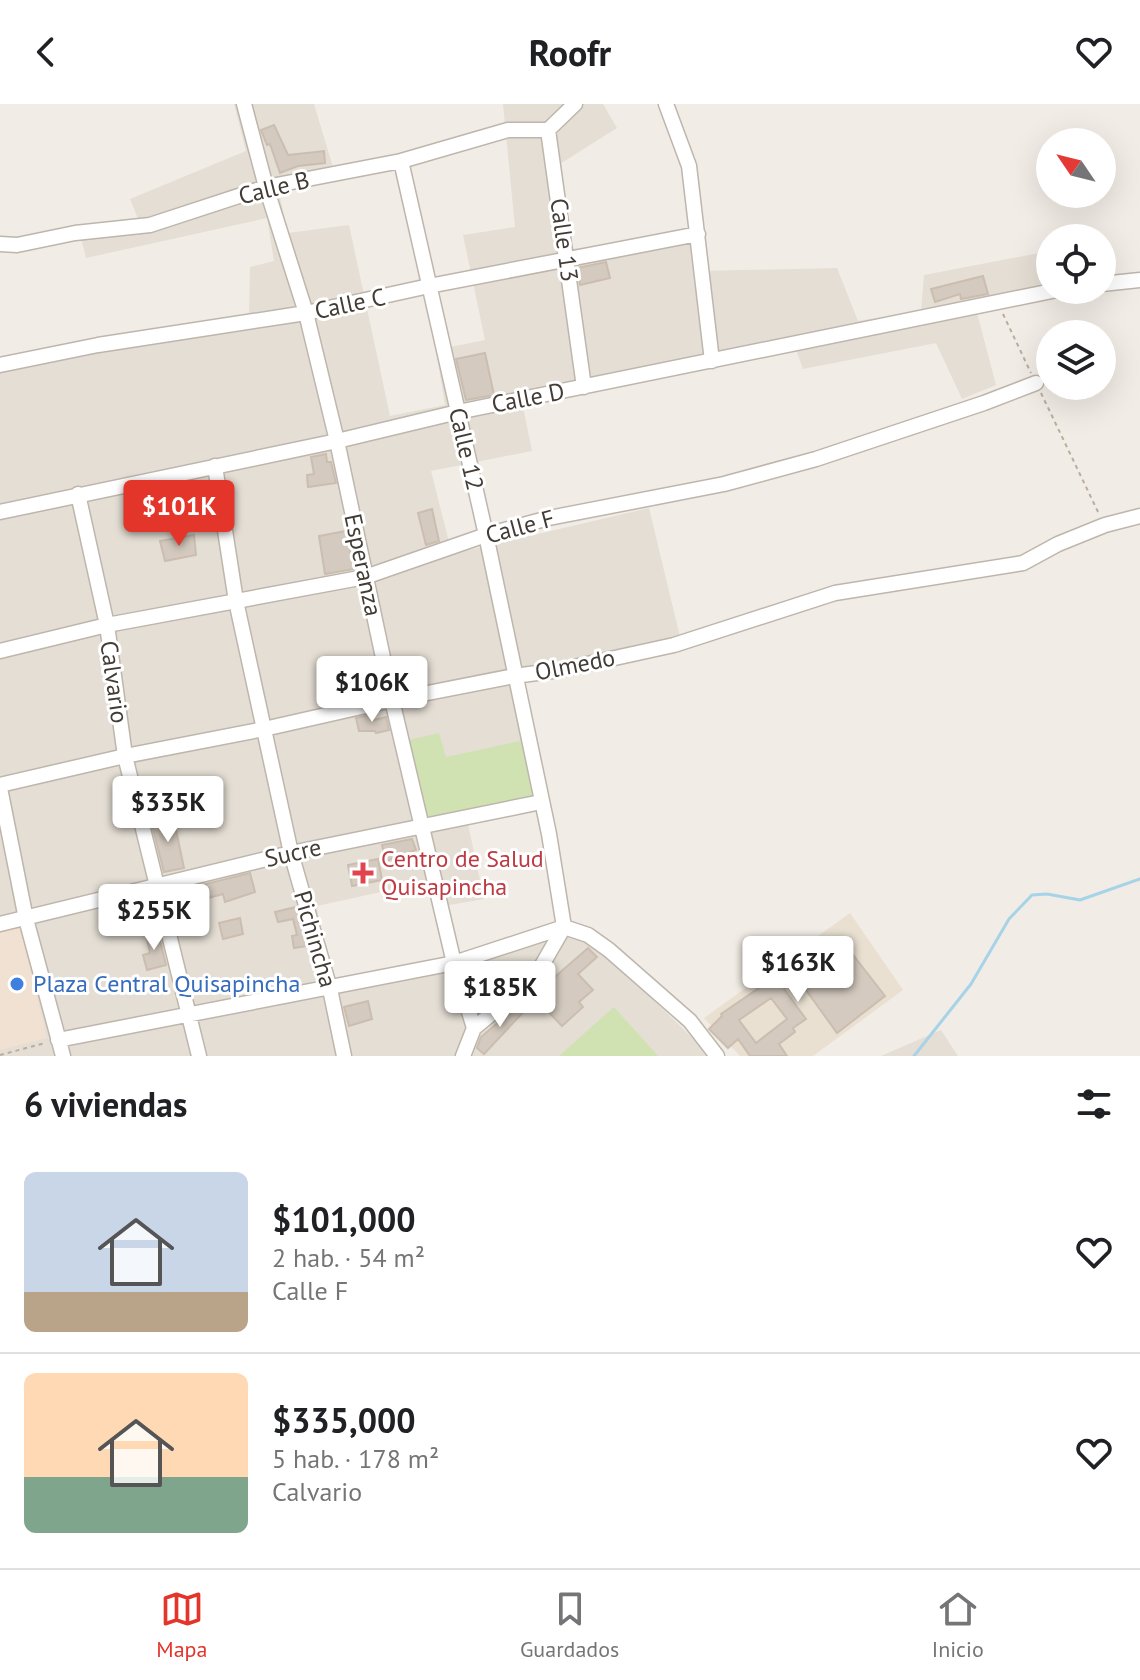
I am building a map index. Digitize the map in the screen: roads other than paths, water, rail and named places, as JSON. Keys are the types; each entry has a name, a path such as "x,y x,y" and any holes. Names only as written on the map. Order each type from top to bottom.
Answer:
{"street":[{"name":"Esperanza","path":"244,104 266,187 306,313 337,441 392,700 454,963 474,1028"},
{"path":"548,130 575,104"},
{"path":"666,104 689,166 712,361"},
{"name":"Calle B","path":"0,244 17,245 75,233 150,225 266,187 401,161 508,130 548,130"},
{"name":"Calle 13","path":"548,130 584,387"},
{"name":"Calle 12","path":"401,161 486,535 549,834 564,927"},
{"name":"Calle C","path":"0,365 98,345 306,313 698,234"},
{"path":"1116,283 1140,280"},
{"name":"Calle D","path":"0,512 337,441 458,412 1036,294"},
{"name":"Calle F","path":"0,651 107,625 365,577 486,535 549,518 710,487 816,459 1036,383"},
{"name":"Pichincha","path":"215,466 236,601 291,853 330,989 344,1056"},
{"name":"Calvario","path":"78,494 107,625 125,756 199,1056"},
{"name":"Olmedo","path":"0,787 125,756 674,645 835,593 1023,563 1058,544 1105,525 1140,516"},
{"path":"0,787 26,919 63,1056"},
{"name":"Sucre","path":"0,924 291,853 541,802"},
{"path":"58,1040 454,963 564,927 588,935 609,950 690,1021 717,1056"},
{"path":"463,1056 474,1028 534,979 564,927"}],"waterway":[{"path":"914,1056 971,984 1009,919 1032,895 1047,894 1080,900 1140,879"}],"place":[{"name":"Centro de Salud Quisapincha","path":"363,873"},
{"name":"Plaza Central Quisapincha","path":"17,984"}]}
